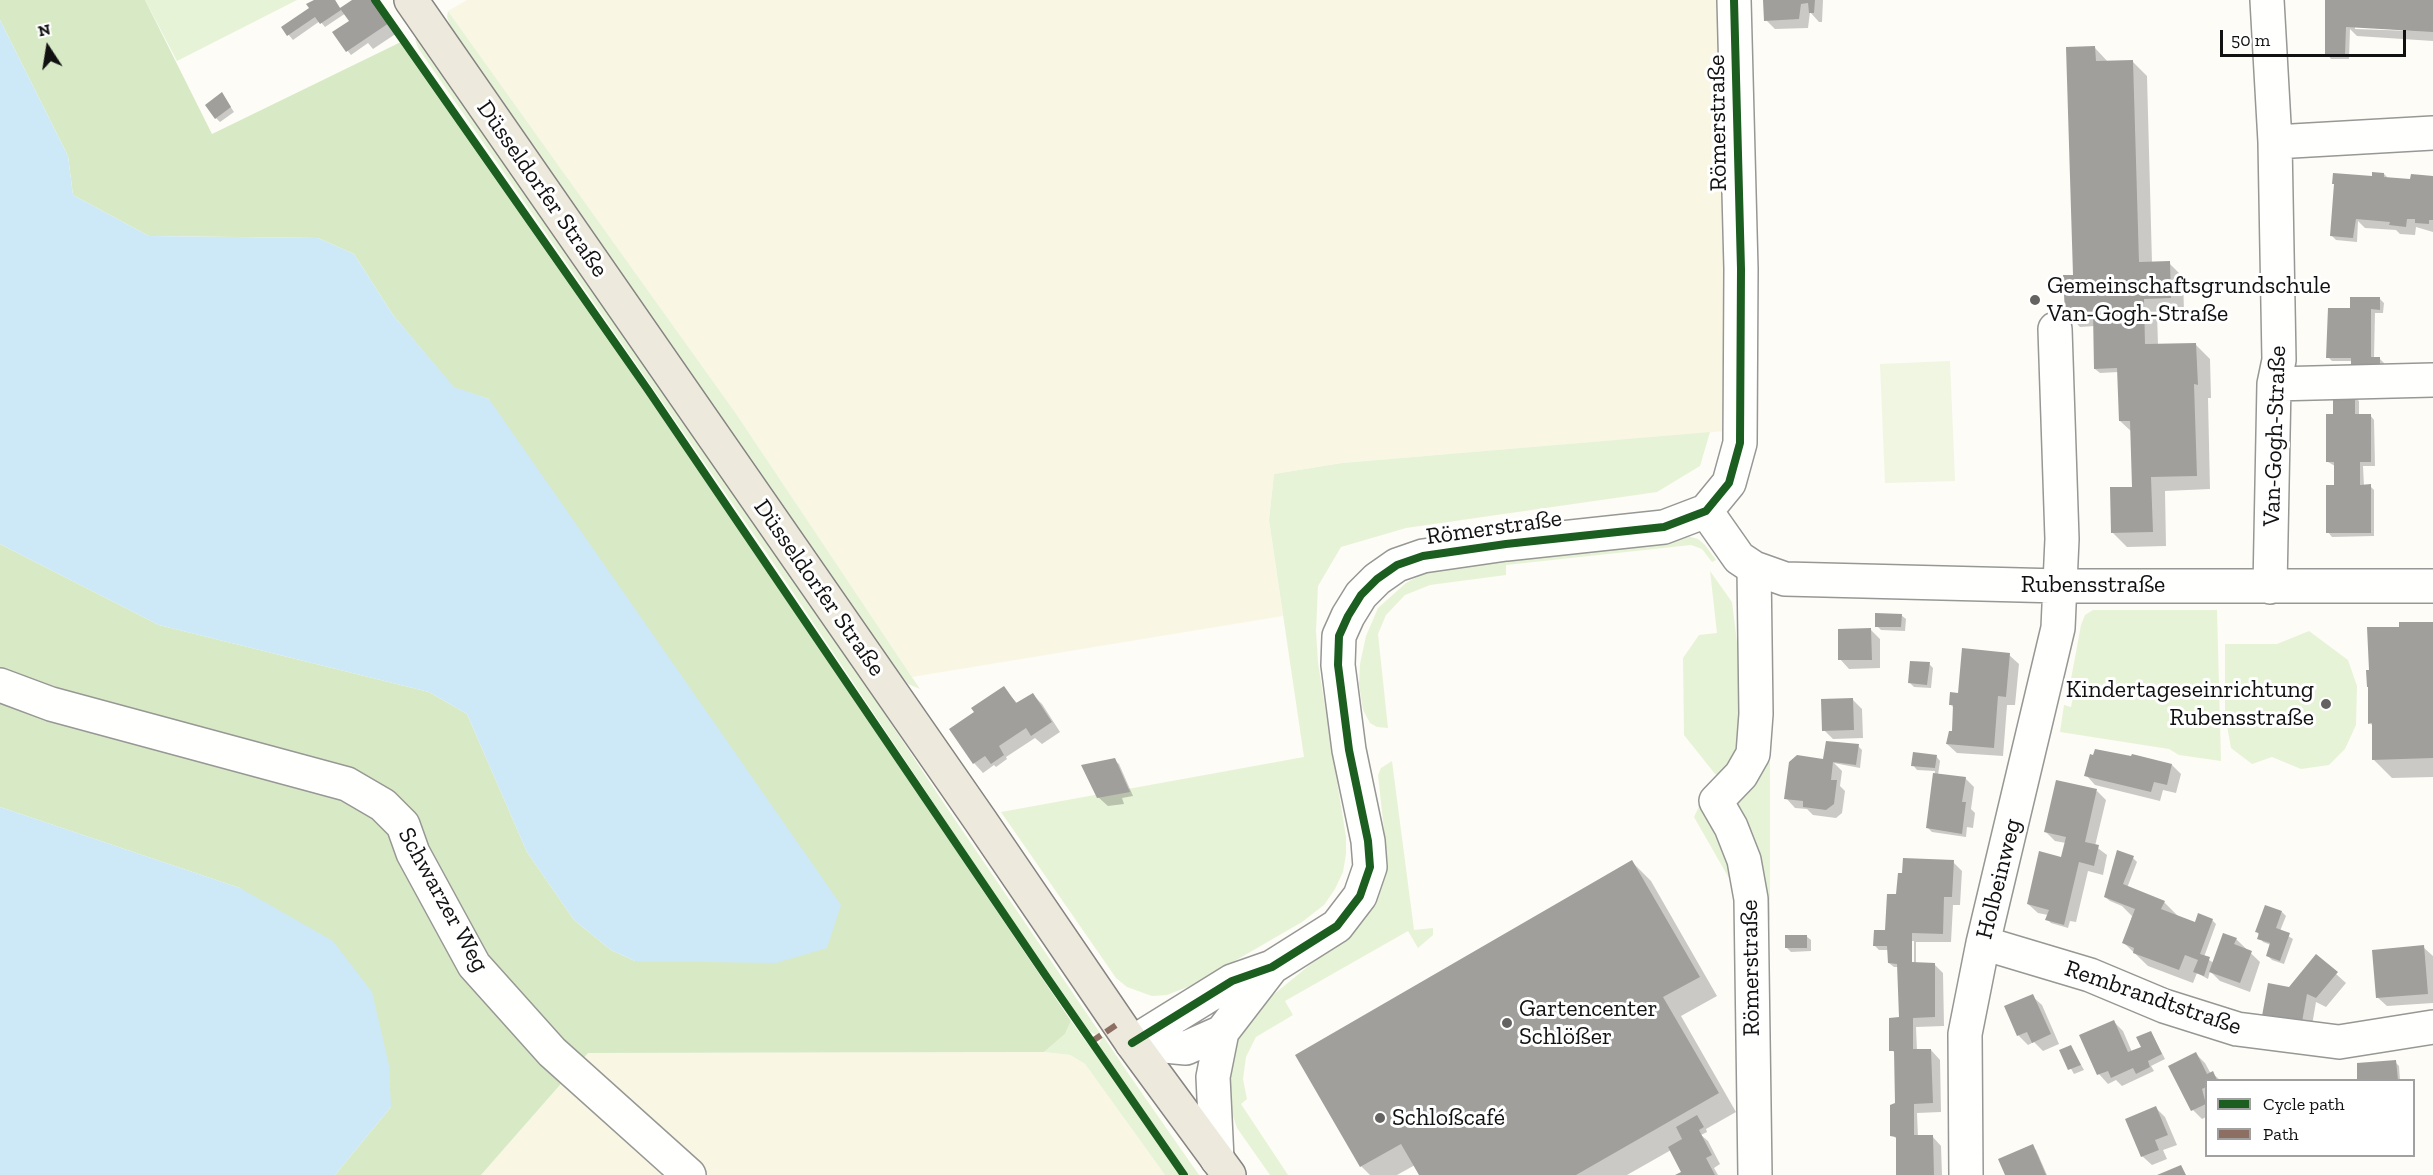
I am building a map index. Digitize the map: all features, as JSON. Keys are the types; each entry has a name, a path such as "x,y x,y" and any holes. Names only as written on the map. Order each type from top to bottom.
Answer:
{"main road":[{"name":"Düsseldorfer Straße","path":"411,0 984,825 1132,1044 1223,1167"}],"street":[{"name":"Römerstraße","path":"1132,1044 1232,981 1272,967 1336,926 1360,896 1370,867 1368,842 1349,750 1338,665 1339,636 1361,595 1397,565 1423,556 1506,544 1664,527 1706,511 1729,483 1740,443 1741,269 1734,0"},
{"name":"Van-Gogh-Straße","path":"2267,0 2275,142 2280,360 2274,384 2270,587"},
{"path":"2275,142 2433,133"},
{"name":"Holbeinweg","path":"1966,1175 1965,1034 1983,943 2056,640 2062,539 2055,329"},
{"path":"2274,384 2433,380"},
{"path":"1706,511 1738,558 1754,568"},
{"name":"Römerstraße","path":"1754,568 1756,714 1752,754 1741,775 1716,801 1731,827 1744,860 1751,899 1755,1175"},
{"name":"Rubensstraße","path":"1754,568 1785,579 2060,586 2433,586"},
{"name":"Schwarzer Weg","path":"0,685 51,704 270,761 347,784 384,805 403,825 413,853 474,965 552,1052 689,1175"},
{"name":"Rembrandtstraße","path":"1983,943 2091,975 2164,1006 2237,1029 2339,1042 2433,1027"},
{"name":"Römerstraße","path":"1132,1044 1186,1048 1222,1032 1272,967"},
{"path":"1222,1032 1214,1077 1223,1167"}],"shaded area":[{"path":"467,0 1719,0 1727,265 1726,431 1342,463 1274,474 1269,520 1283,616 912,677 737,415 448,11"},
{"path":"1044,1052 1070,1055 1085,1064 1165,1175 481,1175 588,1053"}],"green space":[{"path":"0,0 145,0 212,134 405,40 1071,1021 1065,1034 1044,1052 588,1053 481,1175 335,1175 391,1107 240,888 0,807 0,544 159,625 429,692 467,714 527,852 574,920 611,950 635,961 489,399 454,388 393,315 354,254 318,238 149,236 73,195 68,156 0,20"},
{"path":"145,0 297,0 177,61"},
{"path":"448,11 737,415 920,689 908,684 899,673 682,363 451,28 447,17"},
{"path":"420,38 727,476 943,802 1100,1033 1096,1035 1089,1031 989,886 768,555 418,48 415,39"},
{"path":"1950,361 1955,481 1885,483 1880,364"},
{"path":"1710,432 1700,466 1657,492 1406,528 1341,547 1318,586 1316,631 1318,663 1346,837 1343,872 1335,889 1324,905 1302,922 1195,984 1167,995 1152,996 1127,987 1116,978 1001,812 1304,757 1269,520 1274,474 1342,463"},
{"path":"1687,536 1698,539 1716,560 1712,562 1702,549 1691,545 1506,565 1506,575 1430,585 1405,595 1386,615 1378,634 1388,728 1377,727 1370,723 1363,710 1359,684 1360,664 1366,636 1378,608 1406,583 1429,570"},
{"path":"1710,571 1732,602 1739,658 1741,710 1738,756 1720,775 1715,774 1684,735 1683,658 1699,635 1717,633"},
{"path":"2093,610 2217,610 2221,761 2179,755 2169,749 2060,732 2064,705 2071,707 2074,692 2069,690 2081,625 2085,615"},
{"path":"2309,631 2348,660 2357,686 2356,725 2345,749 2329,765 2301,769 2272,757 2252,764 2231,748 2225,714 2225,644 2277,644"},
{"path":"1769,753 1770,923 1759,873 1735,806 1738,797"},
{"path":"1392,761 1414,930 1433,928 1433,935 1418,948 1408,931 1285,1001 1293,1015 1256,1037 1246,1057 1243,1079 1247,1099 1241,1104 1288,1175 1270,1175 1237,1128 1229,1104 1229,1052 1248,1018 1350,932 1378,895 1388,866 1378,775 1381,768"},
{"path":"1701,802 1732,864 1730,880 1694,817"},
{"path":"1071,1021 1180,1175 1165,1175 1085,1064 1070,1055 1044,1052 1065,1034"},
{"path":"1103,1036 1199,1175 1189,1175 1100,1048 1099,1044"}],"water":[{"path":"0,20 68,156 73,195 149,236 318,238 354,254 393,315 454,387 489,399 841,905 827,948 776,963 635,961 611,950 574,920 527,852 467,714 429,692 159,625 0,544"},
{"path":"0,807 240,888 333,941 372,992 389,1065 391,1107 335,1175 0,1175"}],"building":[{"path":"314,0 335,0 340,8 352,0 373,0 389,23 346,52 332,32 349,21 341,10 320,24 315,17 287,36 281,27 309,8 306,4"},
{"path":"1763,0 1815,0 1814,13 1809,13 1808,3 1801,4 1799,19 1764,21"},
{"path":"2325,0 2433,0 2433,32 2346,27 2345,56 2325,55"},
{"path":"2095,46 2096,61 2133,60 2139,262 2170,261 2171,298 2144,299 2145,344 2196,343 2198,385 2194,384 2197,476 2151,477 2153,532 2111,533 2110,487 2132,487 2130,421 2119,421 2117,368 2094,369 2093,312 2065,313 2063,275 2073,275 2066,47"},
{"path":"222,92 231,107 215,119 205,105"},
{"path":"2372,172 2384,173 2384,177 2410,179 2411,174 2433,176 2433,220 2429,220 2429,224 2415,223 2415,219 2407,219 2406,227 2389,225 2390,222 2356,219 2353,238 2330,236 2333,173 2372,176"},
{"path":"2350,297 2380,297 2380,310 2371,309 2371,357 2380,357 2380,369 2351,369 2351,358 2326,358 2328,308 2350,308"},
{"path":"2333,395 2355,395 2355,414 2371,414 2371,462 2360,462 2360,485 2371,484 2371,533 2326,533 2326,485 2334,485 2334,462 2326,462 2326,414 2333,414"},
{"path":"1875,613 1902,614 1901,627 1875,627"},
{"name":"Kindertageseinrichtung Rubensstraße","path":"2399,622 2433,622 2433,758 2372,760 2372,723 2368,724 2367,627 2399,627"},
{"path":"1871,628 1872,660 1838,660 1838,629"},
{"path":"1962,648 2010,653 2006,697 1998,696 1994,748 1946,744 1949,731 1952,731 1953,705 1949,705 1950,692 1958,693"},
{"path":"1910,661 1930,662 1927,685 1908,683"},
{"path":"1004,686 1016,703 1033,693 1052,722 1031,736 1026,728 999,746 1004,755 991,764 985,756 973,764 949,729 974,712 971,708"},
{"path":"1853,698 1854,730 1822,731 1821,699"},
{"path":"1826,741 1859,744 1856,765 1833,762 1831,780 1837,780 1834,804 1826,810 1803,807 1803,801 1784,799 1789,762 1797,755 1823,759"},
{"path":"2095,749 2131,756 2132,754 2172,764 2167,785 2154,782 2151,792 2084,776 2090,754 2093,755"},
{"path":"1913,752 1937,755 1935,768 1911,766"},
{"path":"1115,758 1130,792 1097,798 1081,765"},
{"path":"1933,773 1966,777 1962,802 1966,802 1962,834 1926,828"},
{"path":"2056,780 2097,789 2085,842 2099,845 2094,866 2079,862 2064,925 2045,920 2049,910 2027,904 2039,851 2061,857 2066,837 2044,832"},
{"path":"2117,850 2134,856 2123,884 2165,901 2161,909 2195,922 2198,913 2213,919 2200,954 2210,957 2204,976 2193,972 2198,960 2185,955 2179,970 2133,953 2134,948 2122,943 2135,909 2104,897"},
{"path":"1903,858 1954,860 1952,897 1944,897 1943,934 1912,933 1912,962 1935,963 1935,1017 1913,1018 1913,1049 1931,1049 1933,1103 1914,1104 1914,1135 1933,1135 1934,1175 1896,1175 1896,1137 1890,1136 1890,1105 1895,1103 1894,1051 1889,1051 1889,1018 1899,1017 1897,964 1888,963 1887,946 1873,946 1874,930 1885,930 1887,894 1896,894 1898,873 1902,873"},
{"path":"1632,860 1700,977 1663,997 1719,1093 1576,1175 1419,1175 1401,1144 1360,1167 1295,1055"},
{"path":"2265,905 2282,911 2276,928 2290,933 2280,961 2266,956 2270,943 2257,939 2259,933 2255,932"},
{"path":"2223,933 2237,938 2234,944 2252,951 2240,983 2209,972"},
{"path":"1785,935 1807,935 1807,948 1785,948"},
{"path":"2424,945 2428,994 2376,998 2372,950"},
{"path":"2316,954 2338,972 2316,998 2307,994 2302,1022 2262,1016 2268,983 2289,987"},
{"path":"2033,994 2051,1034 2032,1043 2027,1032 2017,1036 2004,1006"},
{"path":"2114,1020 2128,1052 2141,1047 2136,1037 2151,1031 2162,1054 2148,1061 2150,1067 2136,1074 2133,1068 2111,1078 2108,1071 2097,1075 2079,1035"},
{"path":"2071,1045 2081,1065 2068,1070 2059,1050"},
{"path":"2196,1052 2207,1074 2213,1071 2217,1079 2205,1079 2205,1088 2202,1089 2205,1104 2191,1111 2168,1066"},
{"path":"2396,1060 2398,1079 2357,1079 2357,1063"},
{"path":"2156,1106 2168,1135 2155,1140 2159,1150 2141,1157 2125,1119"},
{"path":"1697,1115 1704,1127 1699,1130 1712,1155 1706,1158 1715,1175 1675,1175 1681,1172 1668,1147 1682,1139 1676,1127"},
{"path":"2033,1144 2046,1175 2005,1175 1998,1159"},
{"path":"2181,1165 2186,1175 2157,1175"}],"marked path":[{"path":"1091,1042 1119,1023"}],"cycle path":[{"path":"375,0 648,390 1184,1175"},
{"path":"1132,1043 1232,981 1272,967 1337,926 1360,896 1370,867 1368,841 1349,750 1338,665 1339,636 1361,595 1377,579 1397,565 1423,556 1506,544 1664,527 1706,511 1729,483 1740,443 1741,269 1734,0"}],"place":[{"name":"Gemeinschaftsgrundschule Van-Gogh-Straße","path":"2035,300"},
{"name":"Kindertageseinrichtung Rubensstraße","path":"2326,704"},
{"name":"Gartencenter Schlößer","path":"1507,1023"},
{"name":"Schloßcafé","path":"1380,1118"}]}
